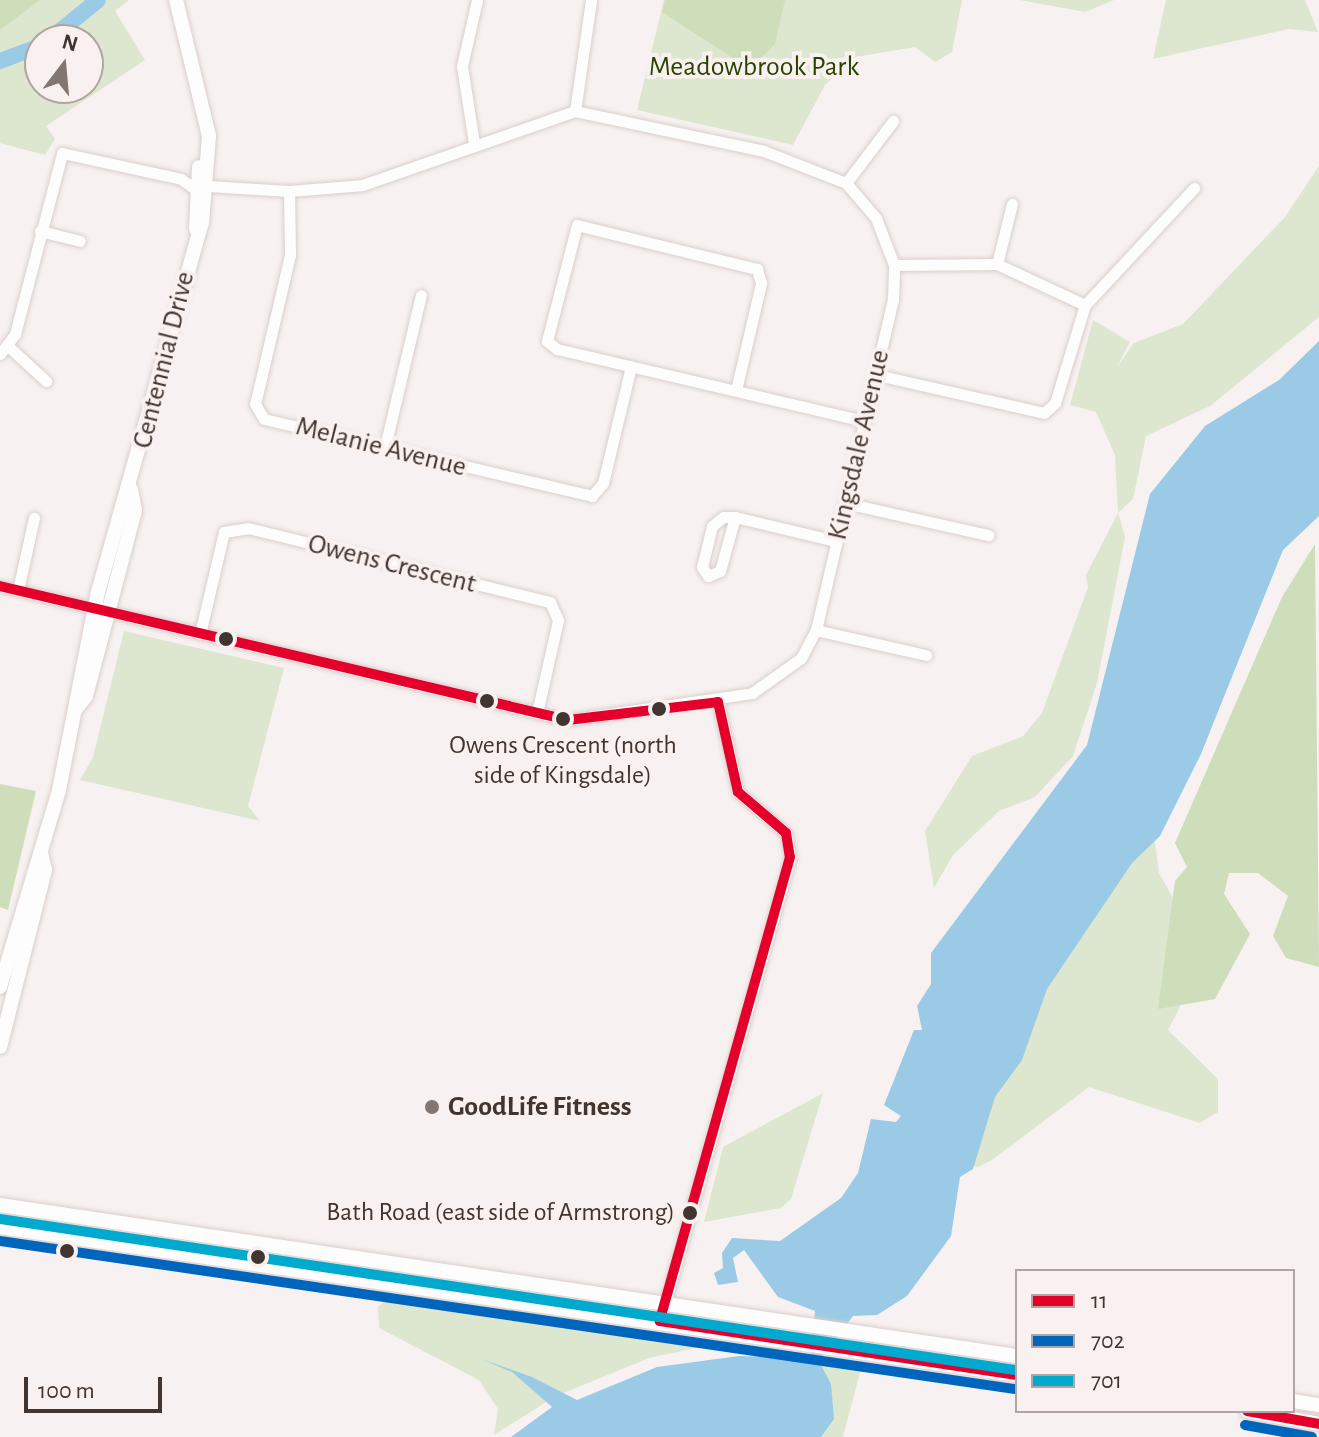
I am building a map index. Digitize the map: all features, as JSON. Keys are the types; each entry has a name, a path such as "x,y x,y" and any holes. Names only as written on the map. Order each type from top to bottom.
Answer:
{"main road":[{"name":"Centennial Drive","path":"0,987 31,867 41,853 76,709 86,696 101,609 196,229 202,188 204,125 199,72 176,1"},
{"name":"Centennial Drive","path":"0,1047 45,870 41,853"},
{"path":"0,1205 1015,1356"},
{"path":"0,1227 1015,1375"},
{"path":"1295,1401 1319,1405"},
{"path":"1258,1413 1319,1424"}],"street":[{"path":"474,143 463,108 462,66 477,0"},
{"path":"575,111 591,0"},
{"name":"Kingsdale Avenue","path":"0,586 537,713 609,719 718,702 778,680 816,630 877,375 894,265 876,218 846,183 756,149 575,111 474,143 375,182 289,191 202,188"},
{"path":"846,183 893,121"},
{"path":"46,381 4,350 62,153 166,175 202,188"},
{"path":"877,375 1044,413 1055,403 1085,305 1194,188"},
{"name":"Melanie Avenue","path":"289,191 290,255 257,411 264,419 592,496 603,483 631,366"},
{"path":"997,264 1012,204"},
{"path":"736,390 761,283 757,269 577,225 547,341 631,366 865,421"},
{"path":"40,231 80,241"},
{"path":"894,265 997,264 1085,305"},
{"path":"385,447 421,295"},
{"path":"846,503 988,535"},
{"path":"735,517 720,571 708,576 702,567 712,526 735,517 836,541"},
{"path":"18,590 34,518"},
{"name":"Owens Crescent","path":"200,634 224,532 248,528 550,602 558,620 537,713"},
{"path":"816,630 926,655"},
{"path":"660,1321 662,1304 790,857 786,833 738,792 718,702"}],"green space":[{"path":"0,0 129,0 115,11 145,60 104,87 104,24 24,24 24,104 79,104 46,126 55,139 45,155 0,143"},
{"path":"0,0 40,0 0,30"},
{"name":"Meadowbrook Park","path":"664,0 962,0 952,52 935,62 915,47 855,57 825,85 793,145 637,110"},
{"path":"665,0 785,0 775,44 750,69 662,12"},
{"path":"1020,0 1114,0 1085,12"},
{"path":"1166,0 1305,0 1318,32 1289,29 1153,59"},
{"path":"1319,166 1319,317 1210,406 1146,436 1133,499 1118,513 1115,455 1096,412 1070,405 1093,320 1130,342 1117,367 1134,343 1183,324 1285,217"},
{"path":"1118,513 1125,537 1097,683 1073,756 1035,797 999,811 953,855 934,888 925,831 972,756 1023,736 1042,713 1088,587 1086,575"},
{"path":"1315,544 1319,967 1286,958 1273,936 1288,896 1258,873 1229,873 1224,894 1250,934 1215,999 1158,1009 1175,881 1187,867 1175,843 1282,597"},
{"path":"124,631 284,668 248,806 260,821 80,780 93,757"},
{"path":"0,784 36,791 8,910 0,907"},
{"path":"1152,819 1159,873 1182,914 1190,987 1168,1030 1218,1079 1218,1112 1200,1123 1089,1087 992,1160 978,1167 955,1164 971,1095"},
{"path":"823,1093 791,1199 781,1208 704,1222 723,1147"},
{"path":"392,1295 575,1317 701,1347 649,1358 554,1397 494,1435 498,1409 479,1380 379,1328 378,1307"},
{"path":"818,1361 863,1361 843,1437 792,1437 831,1384"}],"water":[{"path":"1319,341 1319,516 1283,550 1201,754 1160,836 1132,863 1047,989 1022,1060 995,1097 973,1169 960,1177 951,1236 907,1296 877,1315 853,1316 819,1361 831,1384 834,1419 821,1437 511,1437 552,1407 512,1372 481,1359 532,1377 577,1400 657,1367 739,1356 810,1358 815,1311 778,1297 744,1250 733,1258 738,1282 718,1285 714,1273 723,1268 722,1253 732,1238 780,1241 841,1198 858,1173 871,1119 896,1122 901,1116 884,1105 914,1030 922,1030 917,1006 931,984 931,953 1087,745 1150,494 1205,426 1279,380"}],"waterway":[{"path":"69,24 98,0"},
{"path":"0,61 24,52"}],"transit line":[{"name":"11","path":"0,586 568,720 718,702"},
{"name":"11","path":"718,702 738,792 786,833 790,857 660,1321 1015,1375"},
{"name":"701","path":"0,1219 1015,1370"},
{"name":"702","path":"0,1241 1015,1389"},
{"name":"11","path":"1258,1413 1319,1424"},
{"name":"702","path":"1245,1425 1312,1437"}],"place":[{"name":"Owens Crescent (north side of Kingsdale)","path":"563,719"},
{"name":"GoodLife Fitness","path":"432,1107"},
{"name":"Bath Road (east side of Armstrong)","path":"690,1213"}]}
